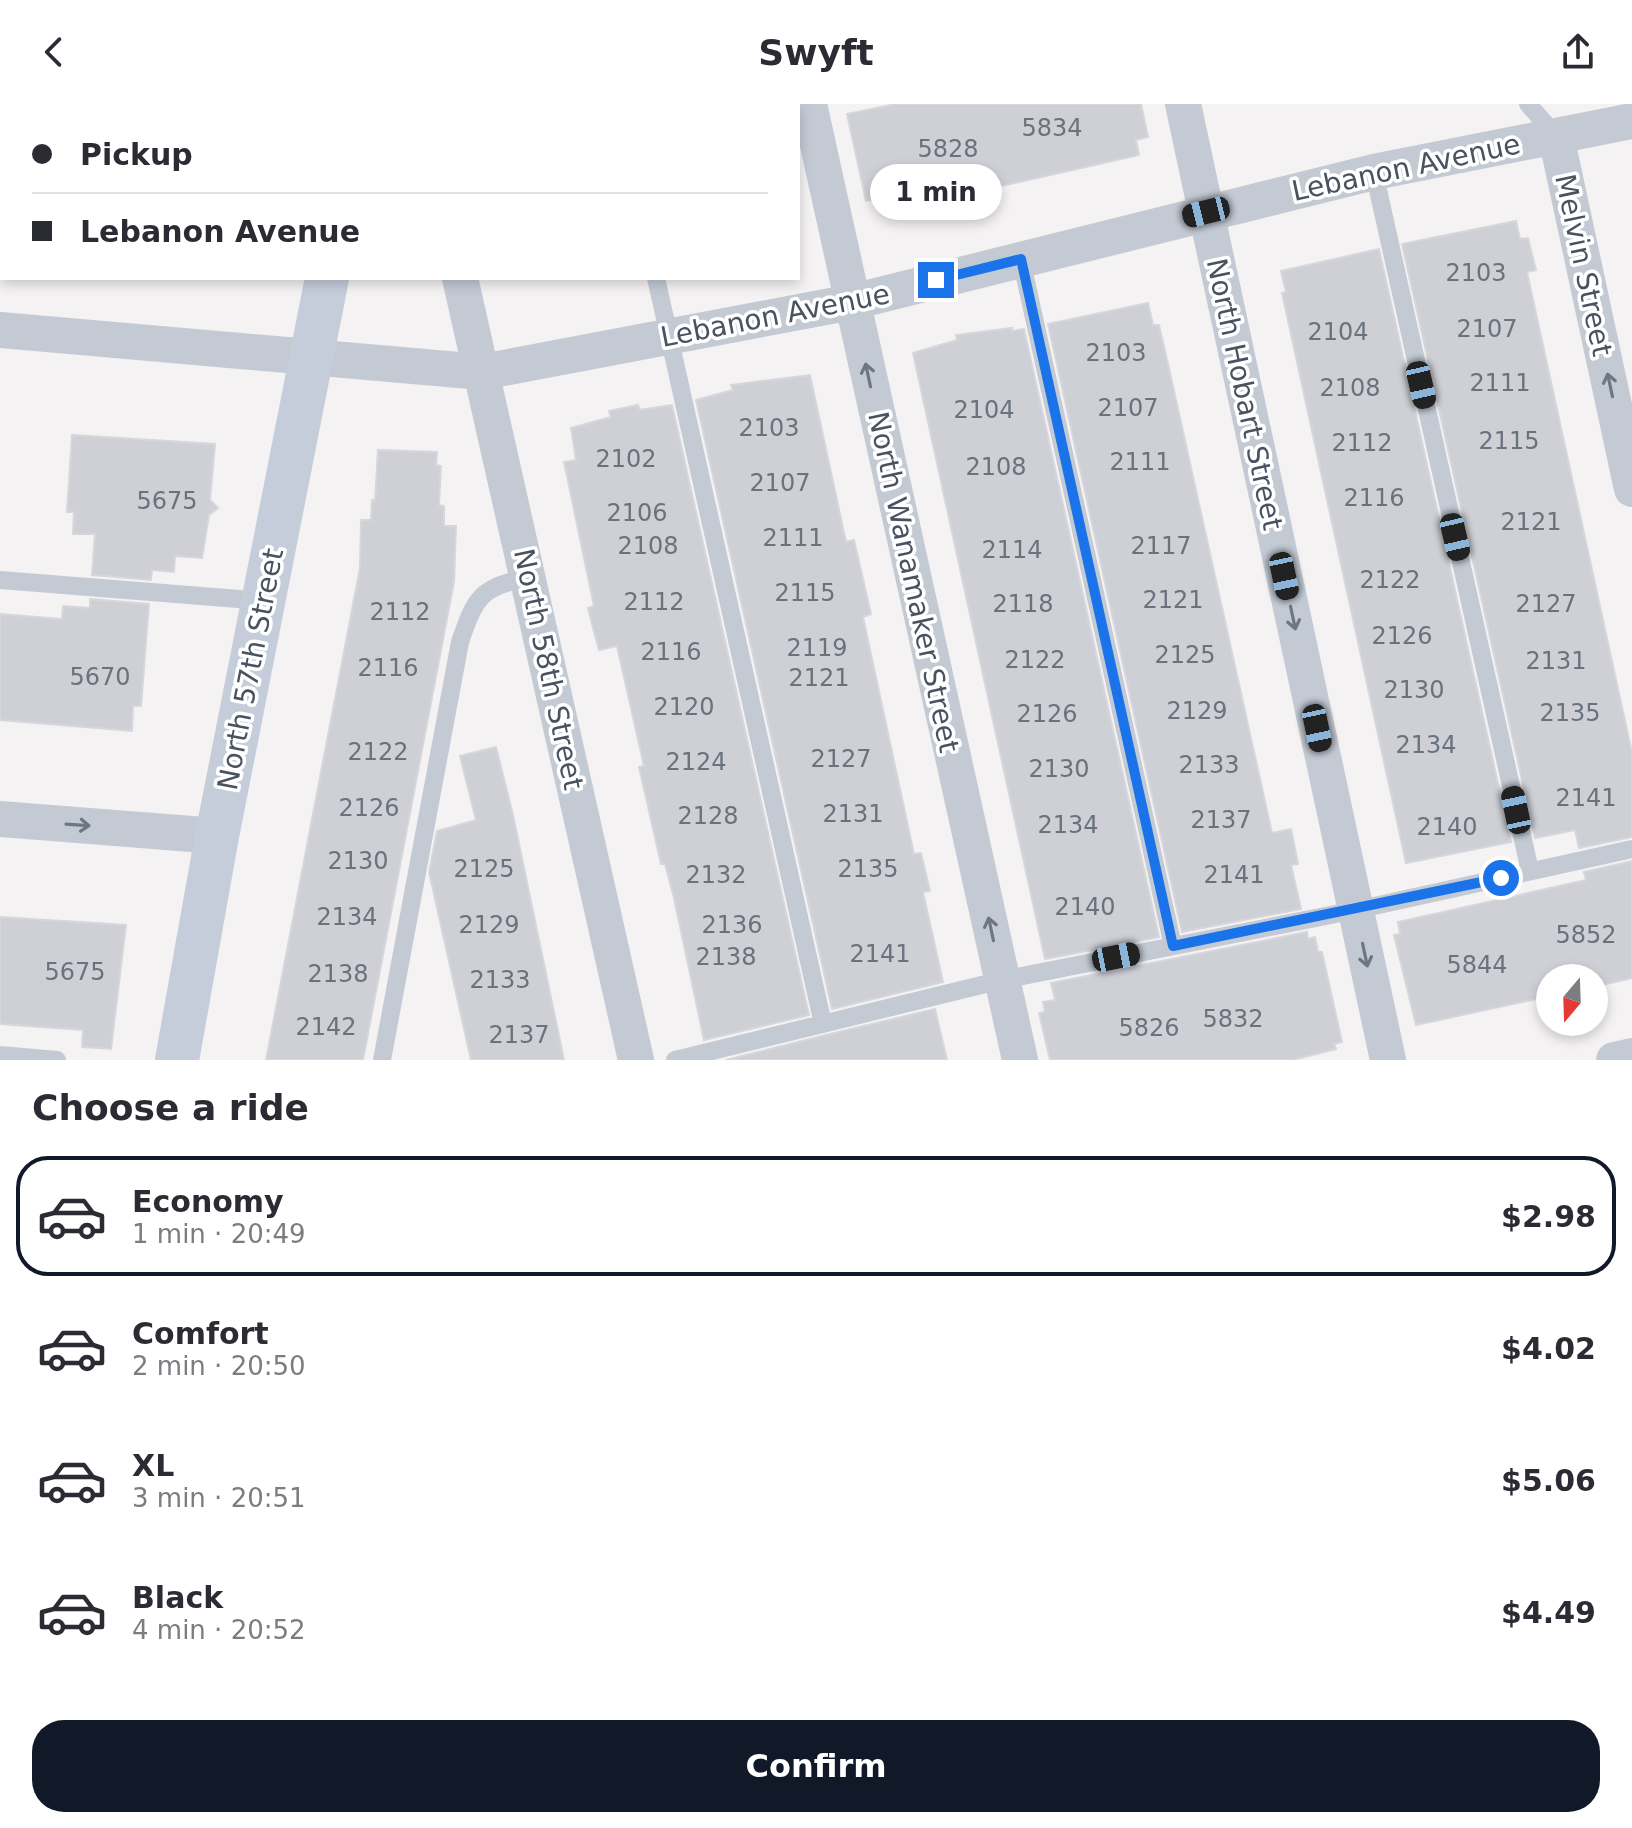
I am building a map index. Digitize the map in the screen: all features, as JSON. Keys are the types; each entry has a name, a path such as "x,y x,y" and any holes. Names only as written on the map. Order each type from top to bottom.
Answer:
{"street":[{"name":"North Wanamaker Street","path":"809,104 1020,1060"},
{"name":"North Hobart Street","path":"1183,104 1388,1060"},
{"name":"Lebanon Avenue","path":"0,330 482,372 852,302 1374,172 1632,121"},
{"name":"Melvin Street","path":"1556,136 1632,489"},
{"name":"North 57th Street","path":"177,1060 217,836 327,280"},
{"name":"North 58th Street","path":"460,280 636,1060"},
{"path":"0,819 217,836"},
{"path":"1614,1060 1632,1056"}],"lane":[{"path":"1528,104 1556,136"},
{"path":"1374,172 1530,871"},
{"path":"1021,259 1173,946"},
{"path":"656,280 823,1024"},
{"path":"382,1060 460,642 479,596 497,585 529,577"},
{"path":"0,580 264,601"},
{"path":"675,1060 1002,980 1356,910 1632,849"},
{"path":"0,1055 57,1060"}],"building":[{"path":"896,104 1141,104 1148,137 1136,140 1139,155 881,213 878,198 866,201 847,114"},
{"path":"1516,221 1520,239 1528,238 1536,270 1527,272 1632,753 1632,837 1579,848 1575,830 1535,838 1402,244"},
{"path":"1379,249 1511,842 1406,863 1282,293 1286,292 1281,271"},
{"path":"1148,303 1153,325 1159,325 1272,833 1291,829 1298,864 1291,865 1301,909 1182,932 1048,324"},
{"path":"1012,328 1012,331 1024,329 1159,937 1045,959 913,353 957,340 956,335"},
{"path":"810,375 846,542 854,540 871,614 863,617 914,854 921,853 930,891 923,892 943,982 832,1009 696,400 733,390 731,385"},
{"path":"638,405 640,410 672,405 809,1015 704,1040 674,898 665,864 661,864 639,767 644,766 617,646 599,650 588,608 594,606 564,462 576,460 571,428 611,417 609,411"},
{"path":"72,435 215,444 210,500 218,508 209,515 202,558 175,556 174,572 152,570 151,580 92,575 95,534 73,534 74,512 67,512"},
{"path":"378,450 437,452 436,465 441,466 439,505 444,506 444,526 456,526 454,582 363,1060 266,1060 360,568 361,520 371,520 372,500 375,501"},
{"path":"90,599 149,604 141,706 133,706 132,731 0,720 0,614 62,619 63,606 90,608"},
{"path":"496,747 564,1060 471,1060 429,872 437,831 476,820 460,756"},
{"path":"1632,861 1632,978 1608,984 1608,964 1536,964 1536,999 1416,1025 1394,935 1400,934 1398,922 1586,880 1584,872"},
{"path":"0,917 126,925 111,1049 82,1047 83,1030 0,1024"},
{"path":"1307,932 1308,939 1315,937 1318,952 1322,952 1342,1042 1334,1044 1336,1049 1292,1060 1050,1060 1039,1013 1045,1012 1043,1002 1055,1000 1051,983"},
{"path":"935,1009 947,1060 726,1060 826,1035"}],"route":[{"path":"936,280 1021,259 1173,946 1501,878"}]}
